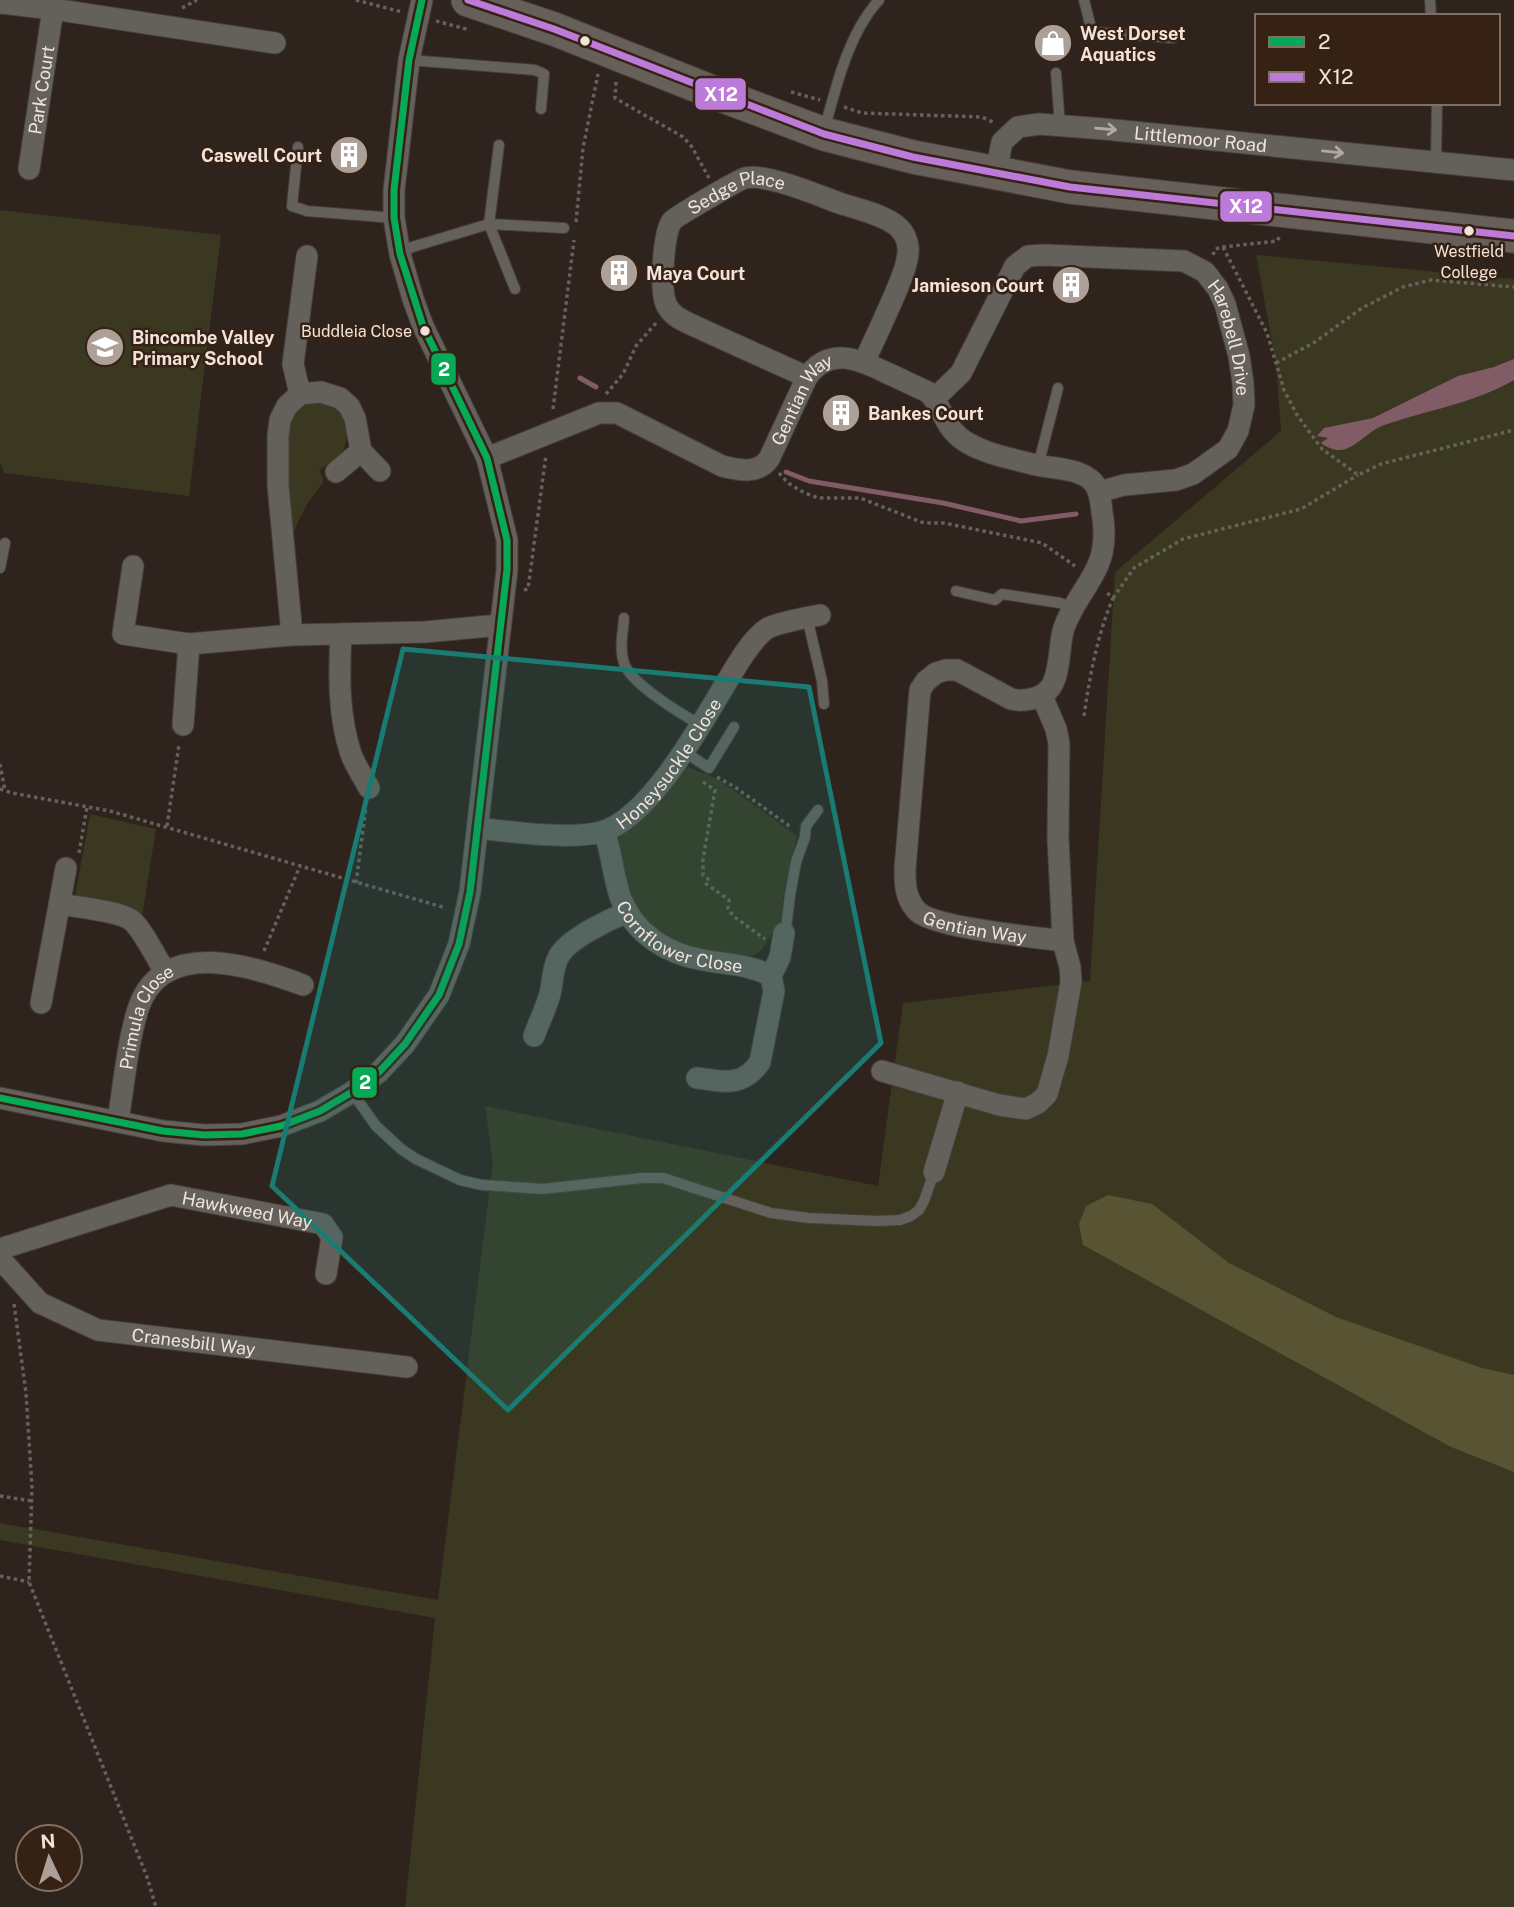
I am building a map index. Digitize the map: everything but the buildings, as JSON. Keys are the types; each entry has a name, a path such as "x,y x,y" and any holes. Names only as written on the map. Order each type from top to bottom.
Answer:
{"main road":[{"path":"468,0 554,29 824,134 913,157 1070,187 1514,236"}],"street":[{"path":"0,3 275,43"},
{"path":"1,1104 118,1121 163,1131 204,1135 242,1134 281,1126 320,1111 379,1072 405,1044 439,995 459,943 478,828 507,570 507,540 487,458 423,326 413,299 400,254 394,218 394,190 409,60 420,8"},
{"name":"Park Court","path":"29,169 53,9"},
{"name":"Littlemoor Road","path":"996,172 1002,142 1018,127 1039,124 1514,170"},
{"name":"Sedge Place","path":"670,311 663,285 670,223 676,216 739,179 758,177 779,182 872,214 900,228 906,239 906,266 864,362"},
{"path":"300,394 293,364 307,256"},
{"name":"Harebell Drive","path":"935,398 961,373 1015,266 1028,256 1184,261 1205,272 1225,304 1239,356 1244,405 1238,431 1228,449 1193,474 1175,480 1124,485 1099,492"},
{"path":"670,311 678,319 807,377"},
{"name":"Gentian Way","path":"599,413 617,413 722,466 740,471 755,470 767,463 807,377 817,365 826,361 844,358 864,362 928,392 935,398"},
{"path":"292,635 278,485 278,436 280,420 287,406 300,394 321,392 341,398 349,405 355,418 361,451 380,471"},
{"path":"882,1071 999,1105 1026,1109 1048,1094 1058,1056 1071,982 1063,941 1058,838 1059,743 1042,696 1054,682 1063,631 1099,563 1104,540 1099,492 1093,481 1080,473 1000,456 964,441 955,433 935,398"},
{"path":"487,458 599,413"},
{"path":"336,472 361,451"},
{"path":"133,566 123,634 189,644 292,635 425,632 500,625"},
{"name":"Honeysuckle Close","path":"478,828 551,834 591,834 616,826 636,809 662,780 701,725 753,642 768,628 814,616"},
{"path":"341,634 339,681 342,715 351,755 369,788"},
{"path":"183,725 189,644"},
{"name":"Gentian Way","path":"1042,696 1019,701 1011,699 957,670 936,673 926,681 920,690 905,889 917,911 928,918 988,931 1063,941"},
{"name":"Cornflower Close","path":"604,831 621,898 644,934 664,948 689,958 754,969 771,976"},
{"path":"41,1003 66,868"},
{"path":"60,904 131,919 165,972"},
{"path":"534,1036 550,995 558,958 564,950 570,943 628,912"},
{"name":"Cornflower Close","path":"697,1078 731,1082 744,1078 754,1071 760,1062 774,991 771,976 780,957 777,938"},
{"name":"Primula Close","path":"118,1121 139,1007 150,986 165,972 184,964 203,962 257,969 303,985"},
{"path":"934,1172 958,1092"},
{"name":"Hawkweed Way","path":"2,1258 171,1195 323,1224 332,1237 326,1274"},
{"name":"Cranesbill Way","path":"2,1258 40,1303 98,1330 407,1367"}],"lane":[{"path":"824,134 844,59 871,9 879,0"},
{"path":"1084,0 1092,32 1173,38"},
{"path":"409,60 535,70 544,74 541,109"},
{"path":"1056,73 1060,126"},
{"path":"1436,162 1437,105"},
{"path":"499,145 489,224 515,289"},
{"path":"298,146 292,206 307,211 394,218"},
{"path":"400,254 412,247 489,224 569,227"},
{"path":"1038,466 1058,388"},
{"path":"0,568 5,543"},
{"path":"956,591 995,600 1002,594 1060,603 1073,608"},
{"path":"814,616 824,704"},
{"path":"624,618 621,649 625,666 664,702 701,725"},
{"path":"683,751 709,768 734,727"},
{"path":"777,938 786,928 796,862 806,826 818,810"},
{"path":"352,1092 376,1126 401,1149 460,1180 482,1185 543,1189 663,1178 771,1213 809,1218 877,1221 900,1220 919,1210 934,1172"}],"path":[{"path":"356,0 420,8 480,33"},
{"path":"589,68 616,80 615,98 683,137 692,147 716,194"},
{"path":"569,227 599,72"},
{"path":"1205,272 1215,249 1277,241 1284,230"},
{"path":"504,599 528,589 574,239"},
{"path":"1223,247 1267,333 1284,390 1297,415 1322,449 1358,475"},
{"path":"1276,364 1315,342 1362,308 1403,287 1431,280 1514,287"},
{"path":"599,413 601,400 623,374 636,346 662,315 670,311"},
{"path":"1084,716 1093,657 1103,622 1113,598 1134,568 1183,539 1301,509 1381,464 1514,430"},
{"path":"767,463 789,483 818,498 860,498 924,523 944,523 1042,543 1091,578 1113,598"},
{"path":"167,826 183,725"},
{"path":"0,764 2,790 110,811 167,826 465,913"},
{"path":"709,768 805,837"},
{"path":"356,883 369,788"},
{"path":"715,790 703,859 703,875 708,879 705,883 729,900 728,908 733,916 777,938"},
{"path":"66,868 76,869 88,807"},
{"path":"257,969 300,866"},
{"path":"2,1258 26,1393 32,1501 29,1582 147,1877 156,1907"},
{"path":"0,1496 32,1501"},
{"path":"0,1576 29,1582"}],"highlighted area":[{"path":"403,649 809,687 881,1043 508,1410 272,1186"}],"shaded area":[{"name":"Bincombe Valley Primary School","path":"0,210 221,235 189,496 4,473 0,463"},
{"path":"1256,255 1514,279 1514,1907 405,1907 435,1618 0,1540 0,1523 438,1600 493,1163 485,1106 878,1186 903,1003 1090,981 1115,572 1281,431 1276,364"},
{"path":"1514,359 1514,380 1466,401 1382,426 1346,449 1330,448 1321,443 1328,438 1317,436 1324,428 1373,418 1458,376"},
{"path":"310,400 329,404 341,412 347,437 342,452 319,470 323,483 304,510 290,541 285,479 290,414"},
{"path":"685,766 718,779 797,836 783,896 782,919 762,949 753,956 693,948 650,928 628,894 619,836 662,795"},
{"path":"90,814 156,829 142,917 75,896"},
{"path":"1108,1195 1152,1204 1229,1263 1336,1317 1482,1368 1514,1375 1514,1472 1451,1447 1083,1245 1079,1224 1086,1206"}],"waterway":[{"path":"580,378 596,387"},
{"path":"786,472 809,481 943,503 1021,521 1076,514"}],"transit line":[{"name":"2","path":"0,1098 163,1131 204,1135 242,1134 281,1126 320,1111 379,1072 405,1044 439,995 459,944 470,892 507,570 507,540 487,458 423,326 400,254 394,218 394,190 409,60 422,0"},
{"name":"X12","path":"468,0 554,29 824,134 913,157 1070,187 1514,236"}],"place":[{"name":"West Dorset Aquatics","path":"1053,43"},
{"name":"Caswell Court","path":"349,155"},
{"name":"Westfield College","path":"1469,231"},
{"name":"Maya Court","path":"619,273"},
{"name":"Jamieson Court","path":"1071,285"},
{"name":"Buddleia Close","path":"425,331"},
{"name":"Bincombe Valley Primary School","path":"105,347"},
{"name":"Bankes Court","path":"841,413"}]}
